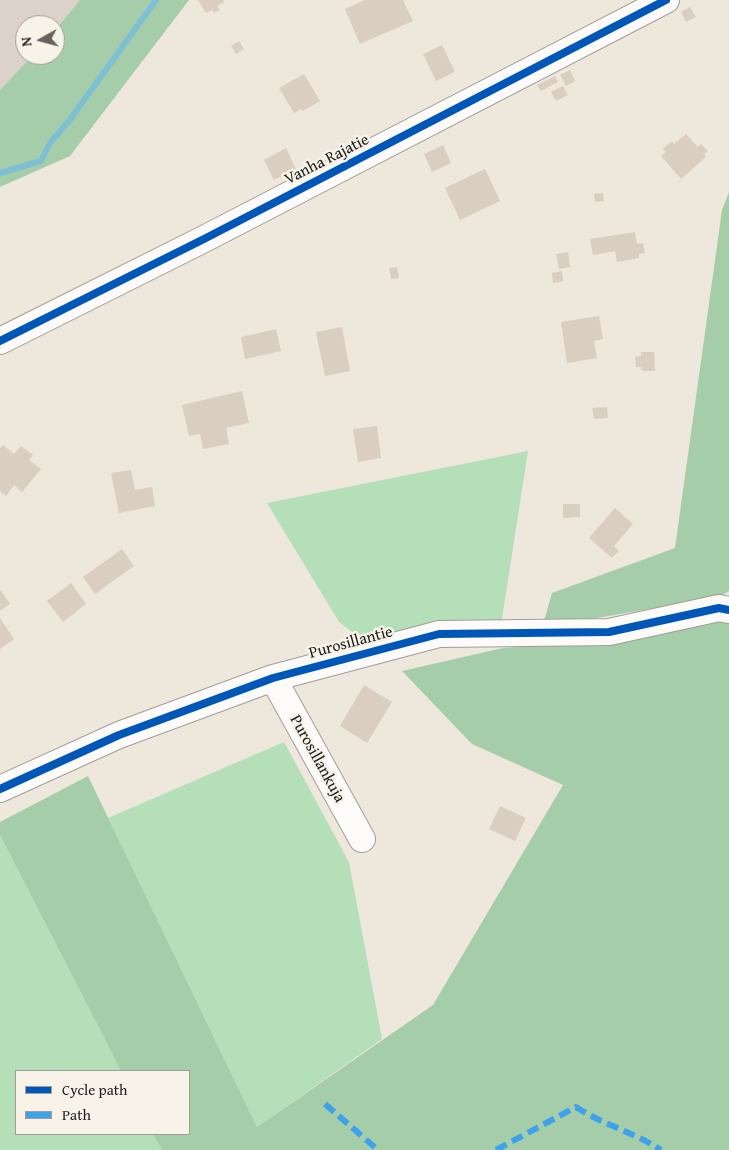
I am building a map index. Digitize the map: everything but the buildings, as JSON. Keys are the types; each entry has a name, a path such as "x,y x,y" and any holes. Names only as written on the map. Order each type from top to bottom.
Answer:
{"street":[{"name":"Vanha Rajatie","path":"0,341 204,239 666,0"},
{"name":"Purosillantie","path":"0,790 119,735 273,678 438,634 609,632 719,608 729,610"},
{"name":"Purosillankuja","path":"273,678 362,839"}],"shaded area":[{"path":"0,0 80,0 65,18 65,15 15,15 15,65 24,65 0,90"}],"green space":[{"path":"80,0 189,0 70,156 0,187 0,90 24,65 65,65 65,18"},
{"path":"729,192 729,591 719,597 545,627 544,621 552,593 675,548 722,210"},
{"path":"528,451 501,625 367,643 339,622 267,503"},
{"path":"729,619 729,1150 162,1150 154,1135 190,1135 190,1070 120,1070 0,835 0,822 88,776 257,1127 433,1005 563,785 472,744 402,671 503,648 609,640"},
{"path":"284,742 349,862 382,1039 257,1127 108,818"},
{"path":"0,835 120,1070 15,1070 15,1135 154,1135 162,1150 0,1150"}],"waterway":[{"path":"0,173 41,161 50,143 69,121 156,0"}],"marked path":[{"path":"325,1104 378,1150"},
{"path":"496,1150 576,1107 661,1150"}],"cycle path":[{"path":"0,341 204,239 666,0"},
{"path":"0,789 119,735 273,678 439,634 609,632 719,608 729,610"}]}
